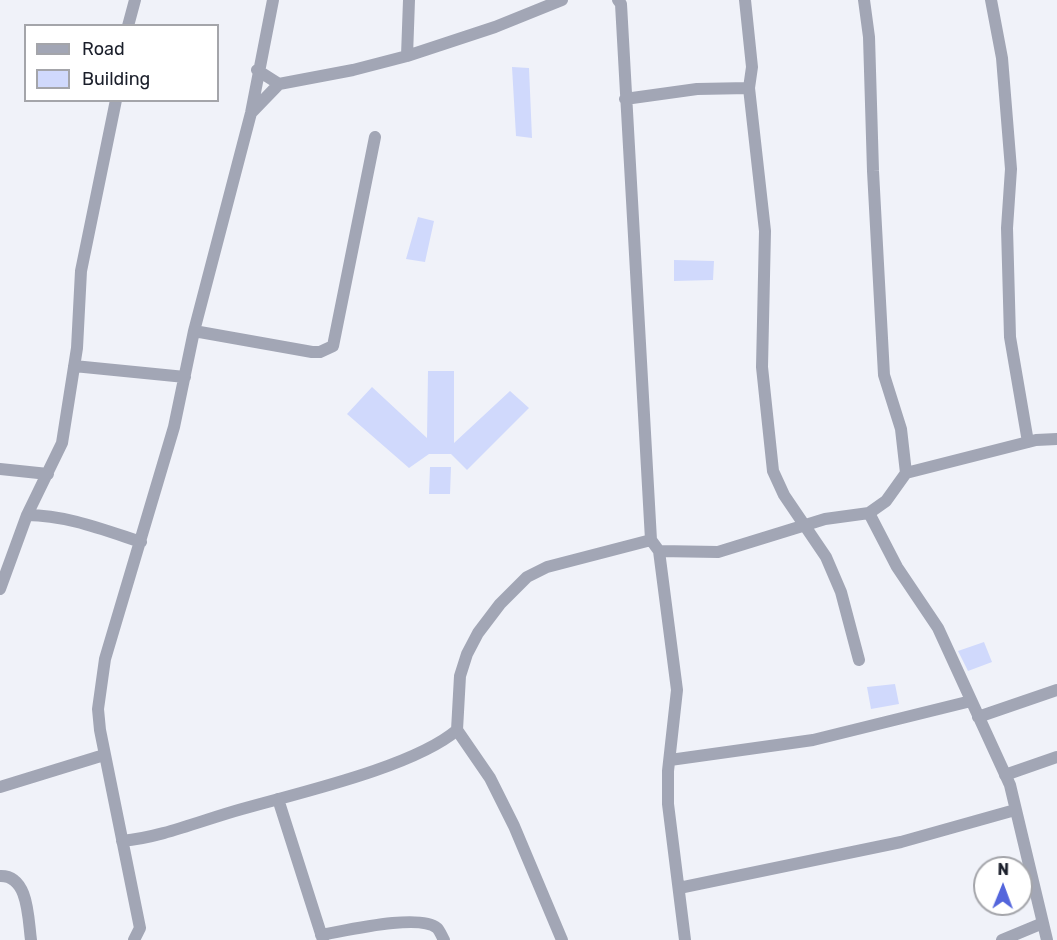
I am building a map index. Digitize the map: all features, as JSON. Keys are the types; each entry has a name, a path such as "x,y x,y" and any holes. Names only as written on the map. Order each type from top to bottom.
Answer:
{"street":[{"path":"129,24 135,0"},
{"path":"147,940 137,934 122,841 104,755 98,709 105,659 141,542 251,113 257,70 273,0"},
{"path":"407,56 409,0"},
{"path":"618,0 621,4 651,540 659,551 677,690 668,804 685,940"},
{"path":"745,0 752,67 749,88 765,231 762,367 770,455 780,486 804,525 815,538 830,566 841,592 859,660"},
{"path":"864,0 873,107 873,171 884,375 901,429 906,473"},
{"path":"991,0 1002,58 1011,169 1007,228 1010,338 1028,442"},
{"path":"251,113 279,84 353,70 407,56 558,1"},
{"path":"257,70 279,84"},
{"path":"625,99 697,89 749,88"},
{"path":"0,589 27,515 62,443 74,366 81,271 116,102"},
{"path":"195,332 312,352 320,352 333,346 375,137"},
{"path":"74,366 184,377"},
{"path":"659,551 718,552 804,525 869,513 886,501 906,473 1028,442 1057,439"},
{"path":"0,469 48,474"},
{"path":"869,513 897,567 938,628 1005,775 1047,940"},
{"path":"27,515 87,524 141,542"},
{"path":"562,940 514,826 490,778 456,730 460,676 467,654 478,633 500,604 527,577 547,567 651,540"},
{"path":"978,717 1057,690"},
{"path":"670,760 813,740 971,701"},
{"path":"122,841 165,833 278,800 394,762 446,739 456,730"},
{"path":"0,787 104,755"},
{"path":"1005,775 1057,758"},
{"path":"278,800 322,937 404,922 426,923 437,928 444,940"},
{"path":"679,888 901,842 1015,810"},
{"path":"0,876 9,876 18,883 25,897 31,940"},
{"path":"1002,940 1043,923"}],"building":[{"path":"512,67 529,68 532,138 516,136"},
{"path":"418,217 434,221 425,262 406,259"},
{"path":"674,260 714,261 713,280 674,281"},
{"path":"428,371 454,371 454,443 510,391 529,408 467,470 451,454 429,454 409,468 347,414 372,387 427,438"},
{"path":"430,467 451,467 450,494 429,494"},
{"path":"984,642 992,662 968,671 958,651"},
{"path":"895,684 899,704 871,709 867,687"}]}
